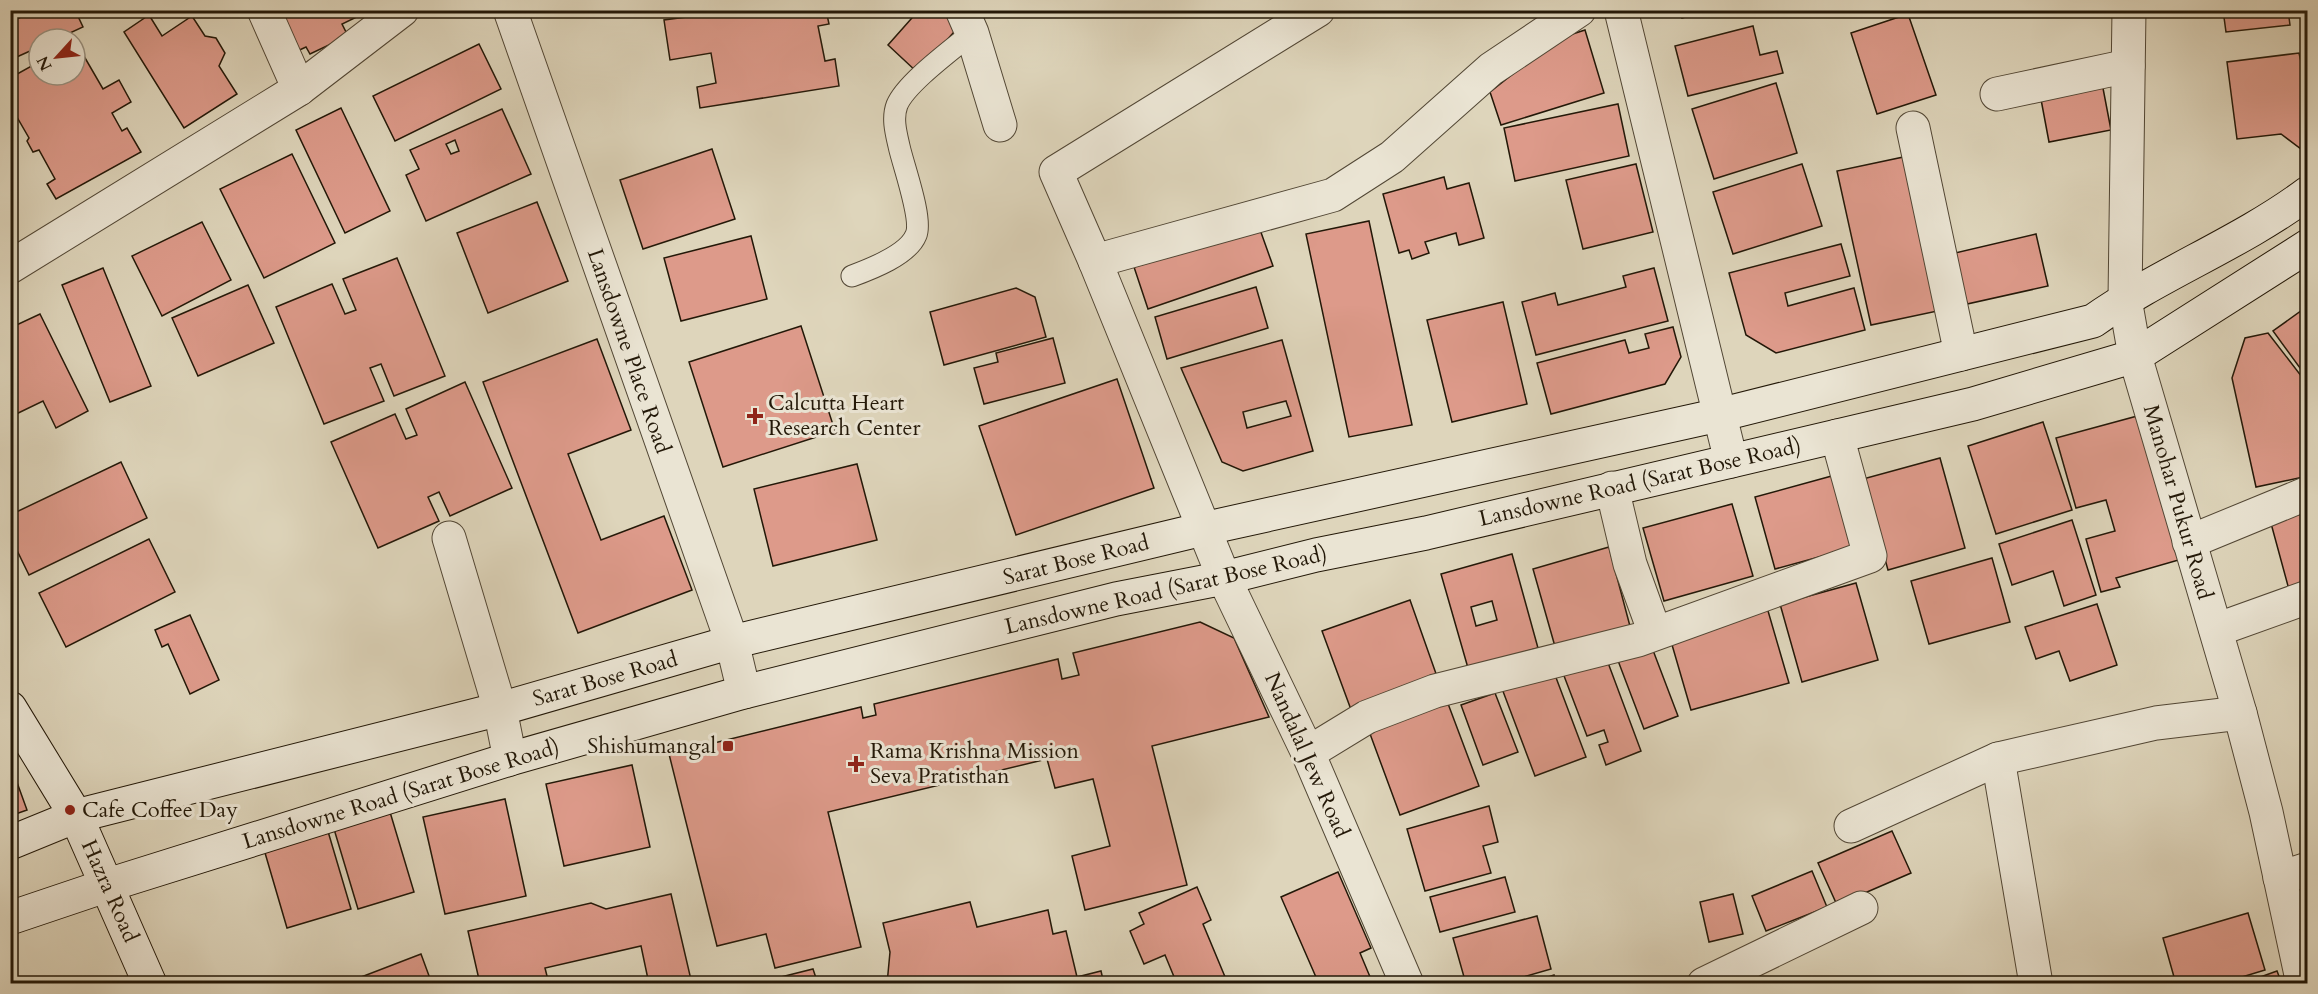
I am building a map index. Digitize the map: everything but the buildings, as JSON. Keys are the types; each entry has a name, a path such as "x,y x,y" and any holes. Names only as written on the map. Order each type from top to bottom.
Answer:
{"street":[{"path":"264,10 299,88"},
{"path":"10,267 299,88 402,10"},
{"name":"Lansdowne Place Road","path":"510,10 732,642 744,692"},
{"name":"Nandalal Jew Road","path":"1318,10 1056,172 1095,261 1224,578 1308,753 1407,984"},
{"path":"1095,261 1333,195 1392,157 1491,69 1579,10"},
{"path":"1621,10 1731,461"},
{"name":"Manohar Pukur Road","path":"2129,10 2125,299 2135,356 2240,713 2266,812 2294,873 2303,984"},
{"path":"967,22 1000,125"},
{"path":"1997,94 2128,66"},
{"path":"1913,128 1960,354"},
{"path":"1203,529 1719,414 2093,321 2125,299 2283,211 2307,193"},
{"name":"Lansdowne Road (Sarat Bose Road)","path":"10,918 510,759 744,692 1116,599 1224,578 1316,555 1426,533 1973,404 2135,356 2307,246"},
{"path":"1308,753 1367,717 1434,691 1638,640 1870,556 1837,436"},
{"path":"1612,488 1630,564 1655,633"},
{"path":"2189,542 2307,493"},
{"name":"Sarat Bose Road","path":"10,843 76,816 500,709 732,642 1203,529"},
{"path":"449,538 500,709 510,759"},
{"path":"2216,630 2307,597"},
{"name":"Hazra Road","path":"10,708 76,816 150,984"},
{"path":"1851,826 1998,759 2156,723 2240,713"},
{"path":"1998,759 2037,984"},
{"path":"1704,984 1861,908"}],"lane":[{"path":"852,276 883,264 904,248 916,235 918,218 894,125 897,105 918,77 967,22"}],"place":[{"name":"Calcutta Heart Research Center","path":"755,416"},
{"name":"Shishumangal","path":"728,746"},
{"name":"Rama Krishna Mission Seva Pratisthan","path":"856,764"},
{"name":"Cafe Coffee Day","path":"70,810"}]}
